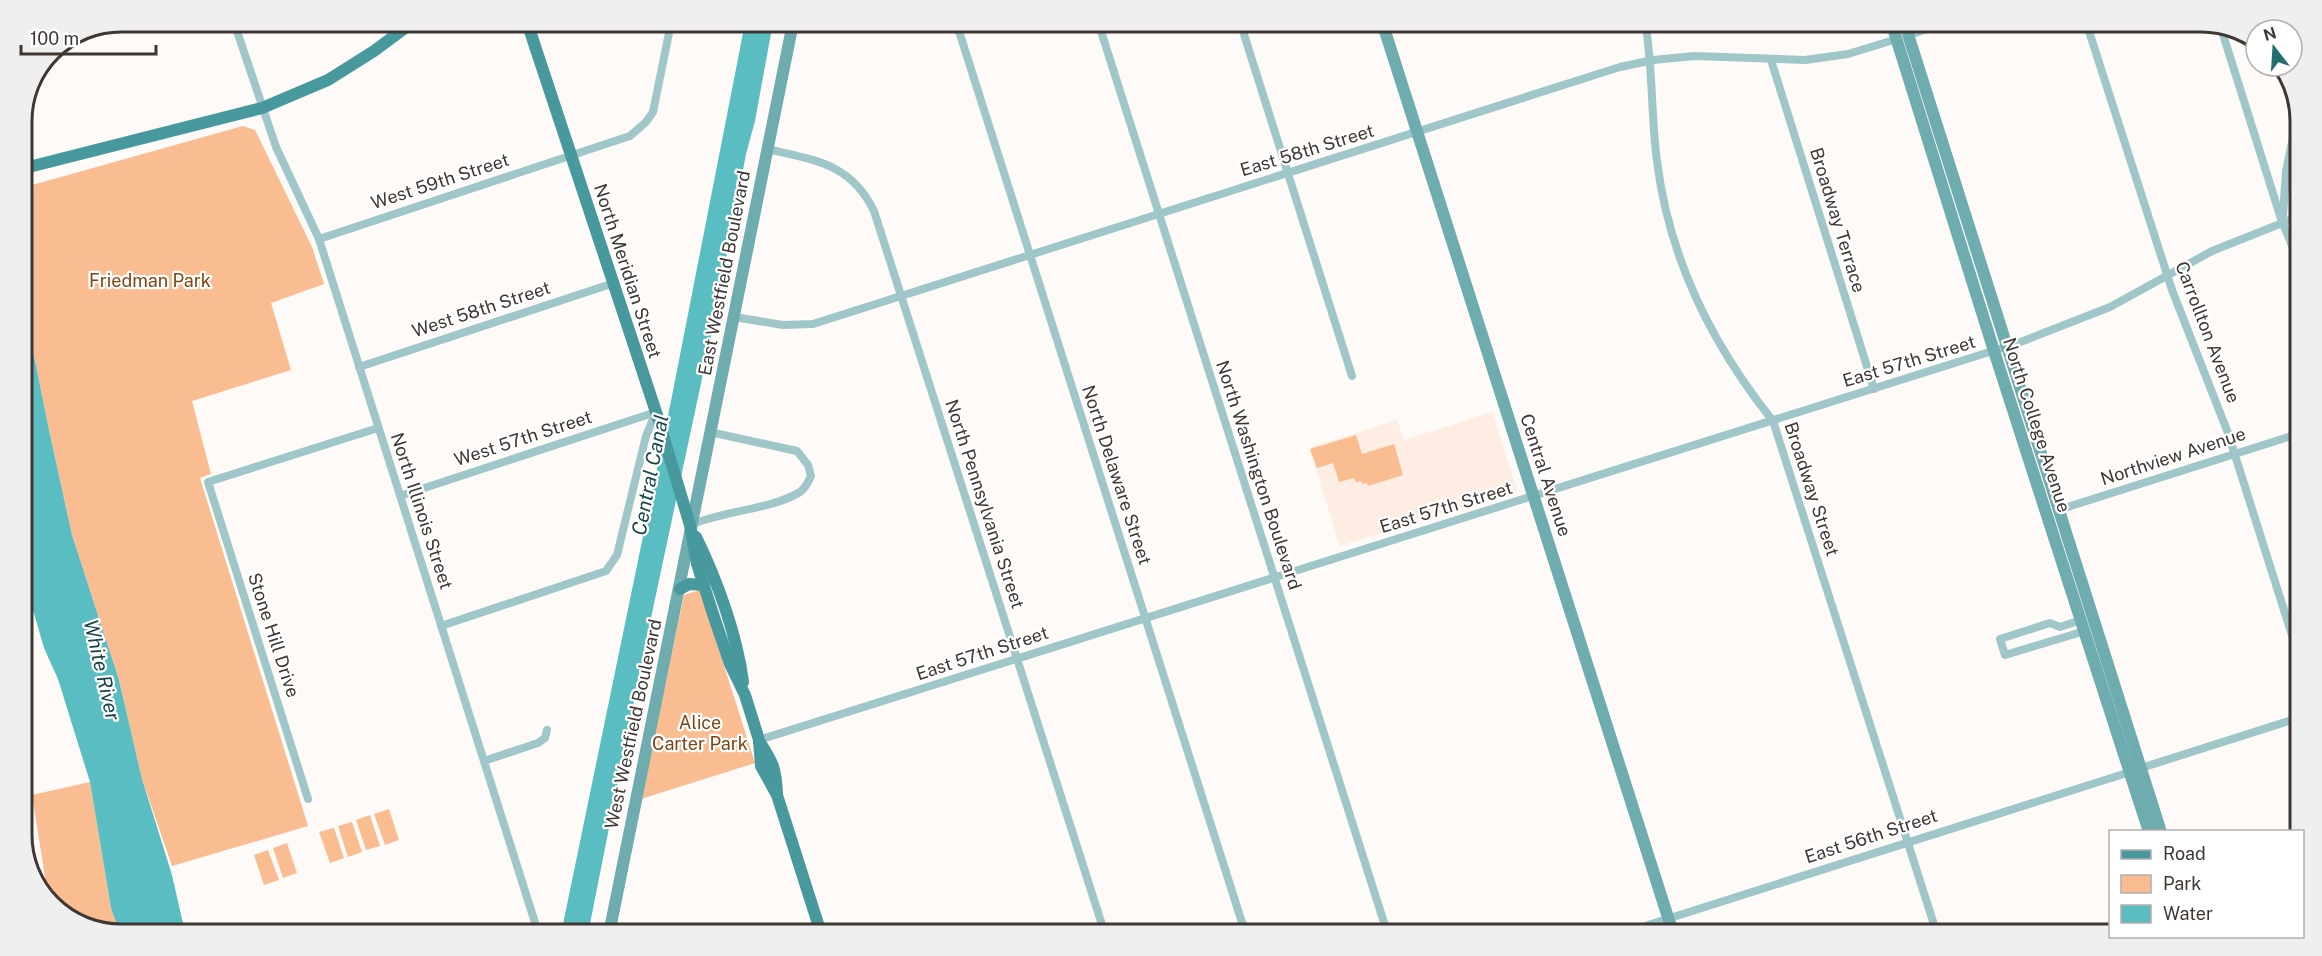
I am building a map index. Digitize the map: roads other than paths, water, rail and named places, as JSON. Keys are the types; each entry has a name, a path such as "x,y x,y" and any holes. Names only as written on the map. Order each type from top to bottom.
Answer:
{"main road":[{"path":"32,166 262,108 334,77 401,31"},
{"name":"North Meridian Street","path":"530,31 656,412 690,525 697,564 730,664 745,695"},
{"name":"East Westfield Boulevard","path":"690,525 791,31"},
{"name":"Central Avenue","path":"1385,31 1670,924"},
{"name":"North College Avenue","path":"1901,33 2008,347 2135,770 2149,830"},
{"name":"North College Avenue","path":"1901,33 1994,351 2083,626 2135,770 2161,830"},
{"name":"North Meridian Street","path":"690,525 708,560 726,614 740,660 745,695 759,741 773,760 776,770 777,795 818,924"},
{"name":"West Westfield Boulevard","path":"611,924 680,589 690,525"},
{"path":"680,589 689,584 704,585"}],"street":[{"name":"North Illinois Street","path":"237,31 283,166 319,239 535,924"},
{"name":"West 59th Street","path":"319,239 571,154 623,139 637,131 646,122 655,104 669,31"},
{"name":"North Delaware Street","path":"959,31 1242,924"},
{"name":"North Washington Boulevard","path":"1101,31 1384,924"},
{"path":"1243,31 1352,376"},
{"name":"Broadway Street","path":"1646,31 1659,173 1667,215 1679,256 1720,346 1740,378 1773,421 1934,924"},
{"name":"Carrollton Avenue","path":"2089,31 2168,276 2234,454 2290,629"},
{"name":"East 58th Street","path":"734,317 796,326 813,324 1607,70 1649,60 1694,56 1797,60 1843,55 1901,33"},
{"path":"2223,34 2290,241"},
{"name":"Broadway Terrace","path":"1771,60 1874,389"},
{"name":"North Pennsylvania Street","path":"767,149 824,162 846,175 858,186 875,215 1102,924"},
{"path":"2282,222 2286,171 2290,152"},
{"name":"East 57th Street","path":"759,741 2008,347 2110,307 2218,248 2290,219"},
{"name":"West 58th Street","path":"359,367 614,283"},
{"path":"441,626 606,571 617,555 646,436 656,412"},
{"name":"West 57th Street","path":"400,496 656,412"},
{"name":"Stone Hill Drive","path":"308,799 208,482 378,428"},
{"path":"690,525 795,494 806,487 812,476 808,465 797,451 710,432"},
{"name":"Northview Avenue","path":"2058,510 2290,436"},
{"path":"2050,623 2060,627 2083,626 2064,637 2005,655 2000,639 2050,623"},
{"name":"East 56th Street","path":"1652,924 2290,721"},
{"path":"484,761 538,743 545,738 547,730"}],"water":[{"name":"Central Canal","path":"743,31 771,31 755,121 746,154 713,327 645,646 590,924 563,924 672,396"},
{"name":"White River","path":"32,346 72,535 119,680 142,779 172,875 183,924 117,924 111,908 90,782 58,679 44,648 32,606"}],"park label":[{"name":"Friedman Park","path":"150,280"},
{"name":"Alice Carter Park","path":"700,732"}]}
